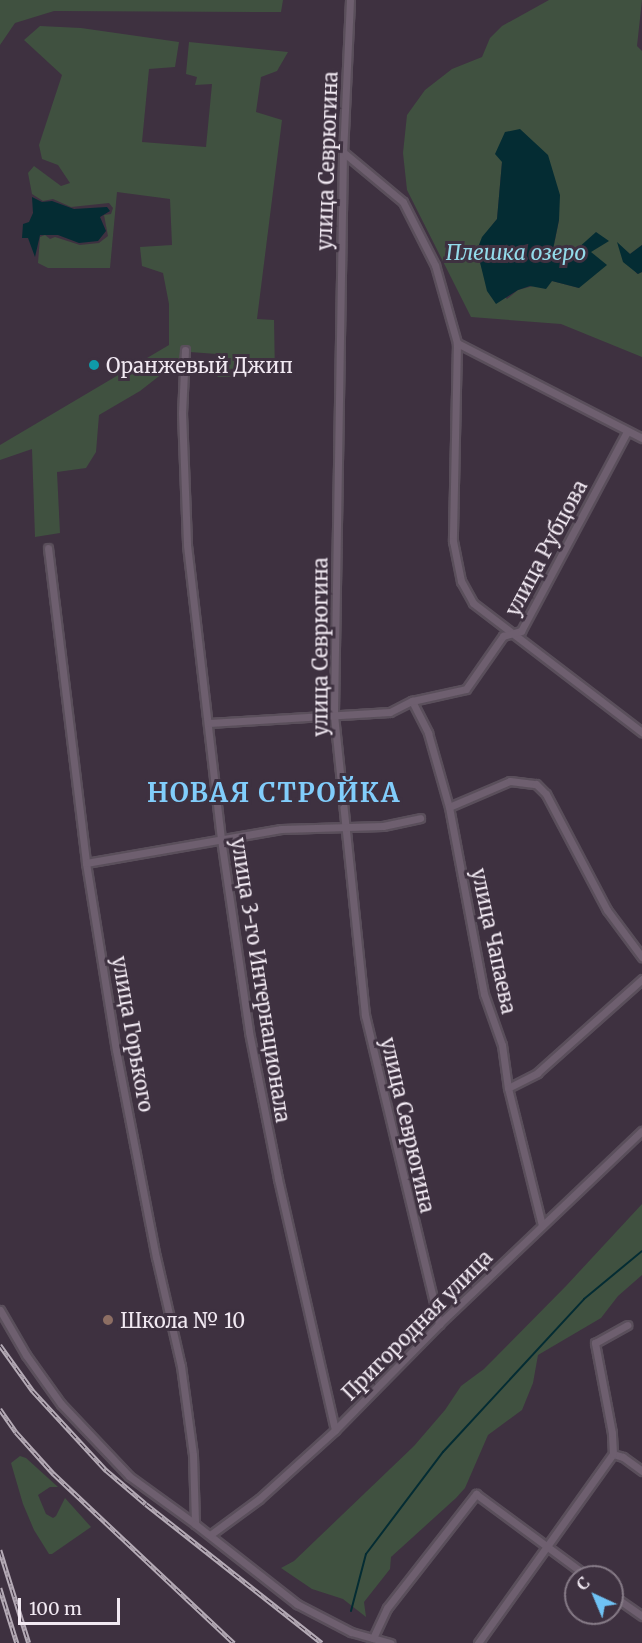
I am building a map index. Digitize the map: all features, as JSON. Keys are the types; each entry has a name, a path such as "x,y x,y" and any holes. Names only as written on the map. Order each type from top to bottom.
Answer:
{"street":[{"name":"улица Севрюгина","path":"350,0 343,152 334,715 365,1015 439,1324"},
{"path":"343,152 403,202 435,265 457,343 453,541 461,581 473,603 642,732"},
{"path":"457,343 642,438"},
{"name":"улица 3-го Интернационала","path":"185,350 182,413 187,545 221,839 249,1032 278,1179 335,1430"},
{"name":"улица Рубцова","path":"209,723 390,711 412,701 466,689 503,636 521,631 627,432"},
{"name":"улица Горького","path":"48,548 86,863 116,1050 156,1257 181,1366 193,1455 195,1524"},
{"name":"улица Чапаева","path":"412,701 428,733 449,807 484,994 502,1045 508,1088 542,1225"},
{"path":"449,807 510,781 536,784 546,794 607,910 642,957"},
{"path":"86,863 280,829 383,826 420,818"},
{"path":"508,1088 537,1073 642,979"},
{"name":"Пригородная улица","path":"210,1535 258,1499 335,1430 439,1324 642,1131"},
{"path":"0,1310 26,1355 54,1394 93,1440 129,1476 210,1535 297,1604 351,1632 390,1643"},
{"path":"478,1643 613,1454 612,1433 595,1343 627,1325"},
{"path":"613,1454 623,1457 642,1471"},
{"path":"373,1638 387,1608 476,1494 573,1565"},
{"path":"624,1603 642,1616"}],"shaded area":[{"path":"0,0 283,0 281,12 54,11 15,23 0,45"},
{"path":"549,0 642,0 637,46 642,51 642,245 630,254 618,244 637,274 642,272 642,357 561,324 471,317 407,190 403,153 407,115 425,90 452,69 482,57 490,38 502,26","holes":["502,162 559,220 553,250 577,249 579,288 552,281 518,290 507,299 484,276 477,250 483,237 497,219"]},
{"path":"40,26 81,28 179,42 175,67 149,69 142,142 206,147 212,84 195,85 197,77 186,74 189,42 288,52 277,71 261,77 256,112 282,120 257,319 274,320 275,375 217,377 217,354 190,352 140,391 99,415 96,452 86,468 57,472 60,533 35,537 32,449 0,460 0,445 169,345 169,304 163,273 142,266 140,247 172,245 170,199 117,192 110,268 48,268 38,263 40,237 45,235 50,239 55,237 80,245 99,243 108,236 104,215 111,214 113,208 109,203 71,207 53,199 43,201 32,194 28,173 34,166 61,186 70,183 58,165 42,159 39,145 62,75 24,40"},
{"path":"642,1204 642,1275 618,1296 601,1318 538,1355 533,1383 522,1410 488,1435 465,1488 391,1557 390,1569 364,1602 366,1617 343,1599 312,1589 281,1568 294,1561 414,1446 445,1410 461,1386 484,1369 566,1286"},
{"path":"20,1456 26,1458 58,1487 50,1487 38,1495 46,1514 53,1518 56,1516 65,1498 91,1527 52,1554 49,1554 34,1530 23,1504 11,1463"}],"water":[{"name":"Плешка озеро","path":"520,129 548,155 560,195 559,220 553,249 577,249 596,232 609,241 591,252 607,265 579,288 552,281 546,289 530,286 518,290 496,304 487,291 477,250 482,237 497,219 502,162 495,154 505,132"},
{"path":"32,197 42,202 52,201 74,209 107,207 110,211 100,217 106,231 98,241 79,243 58,235 40,235 35,257 28,238 22,238 23,224 29,222 33,213"},
{"path":"617,242 630,254 642,245 642,272 638,274 623,262"}],"waterway":[{"path":"351,1611 366,1554 443,1452 584,1299 642,1251"}],"railway":[{"path":"0,1345 33,1391 106,1470 322,1643"},
{"path":"0,1409 16,1432 54,1474 234,1643"},
{"path":"0,1550 29,1643"},
{"path":"0,1588 17,1643"}],"place":[{"name":"Оранжевый Джип","path":"94,365"},
{"name":"Школа № 10","path":"108,1320"}],"district":[{"name":"НОВАЯ СТРОЙКА","path":"274,793"}]}
